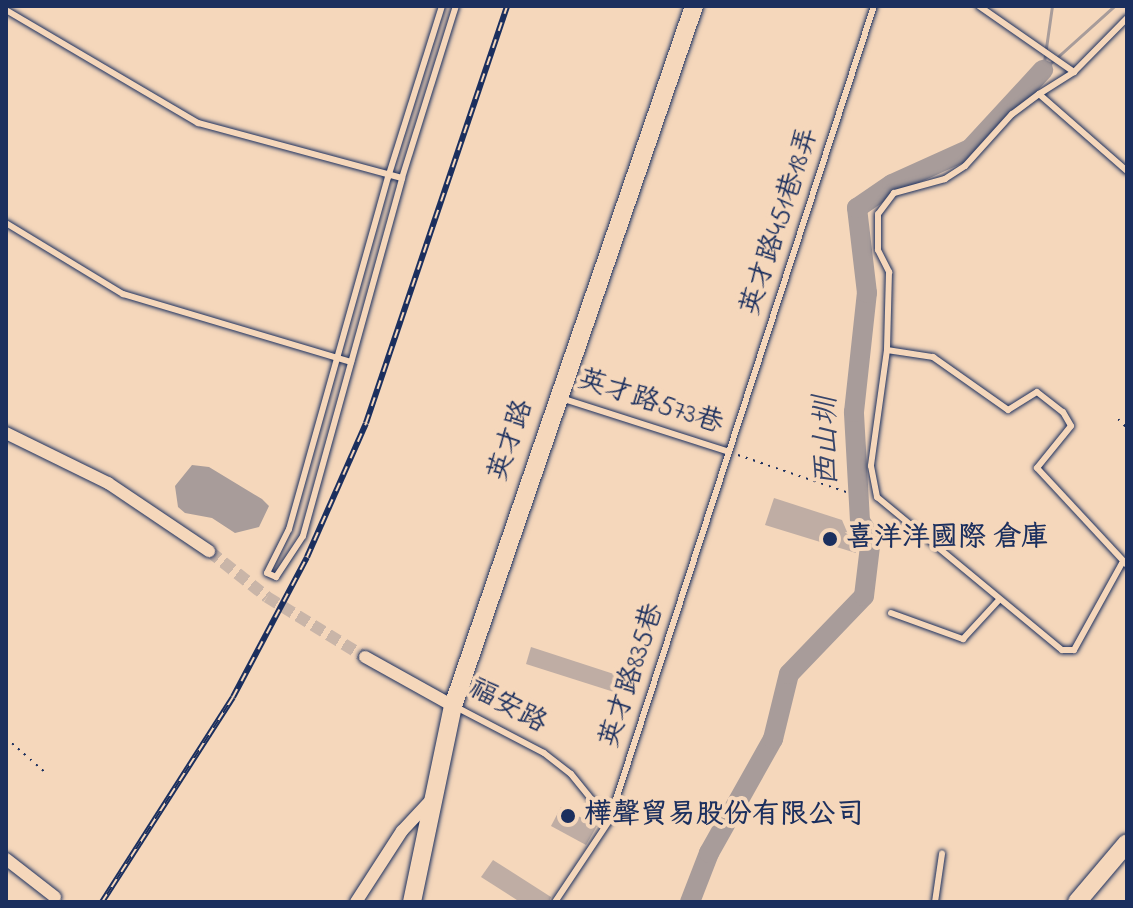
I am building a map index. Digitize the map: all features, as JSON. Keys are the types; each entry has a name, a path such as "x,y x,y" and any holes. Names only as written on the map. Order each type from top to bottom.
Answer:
{"street":[{"name":"英才路","path":"412,902 453,706 694,6"},
{"path":"6,433 108,483 209,551"},
{"name":"福安路","path":"365,657 453,706"},
{"path":"356,902 402,831 432,798"},
{"path":"1077,902 1127,843"},
{"path":"6,859 55,897"}],"lane":[{"path":"442,6 388,177 289,529 267,573 276,577 303,536 402,178 456,6"},
{"name":"英才路451巷18弄","path":"729,452 874,6"},
{"path":"979,6 1061,60 1074,72"},
{"path":"6,10 198,123 388,177 402,178"},
{"path":"887,350 933,357 1008,410 1037,392 1063,412 1071,426 1037,468 1125,564 1074,650 1062,650 998,601 928,535 877,497 871,466 887,350 889,272 878,250 878,214 894,193 945,179 965,166 1012,114 1074,72 1127,18"},
{"path":"1039,94 1127,171"},
{"path":"6,223 123,294 351,362"},
{"name":"英才路573巷","path":"557,397 729,452"},
{"name":"英才路835巷","path":"555,902 609,821 729,452"},
{"path":"891,613 963,639 998,601"},
{"name":"福安路","path":"453,706 544,753 571,774 609,821"},
{"path":"935,902 942,854"}],"path":[{"path":"1118,419 1127,428"},
{"path":"729,452 849,493"},
{"path":"6,738 47,774"}],"shaded area":[{"path":"192,465 209,467 262,499 269,506 259,527 235,533 212,518 185,513 178,507 175,486"}],"building":[{"name":"喜洋洋國際 倉庫","path":"774,498 842,520 856,553 765,525"},
{"path":"531,647 620,676 614,692 526,664"},
{"name":"樺聲貿易股份有限公司","path":"561,807 597,826 586,845 551,826"},
{"path":"493,860 551,897 549,902 520,902 481,877"}],"waterway":[{"path":"1043,69 1052,6"},
{"path":"1043,70 1114,6"},
{"name":"西山圳","path":"690,902 709,853 773,739 789,674 864,596 871,538 860,521 854,412 867,293 857,208 892,184 970,149 1043,70"}],"tunnel":[{"path":"209,551 267,597 365,657"}],"railway":[{"path":"102,902 233,697 307,557 366,423 507,6"}],"place":[{"name":"喜洋洋國際 倉庫","path":"830,539"},
{"name":"樺聲貿易股份有限公司","path":"568,816"}]}
